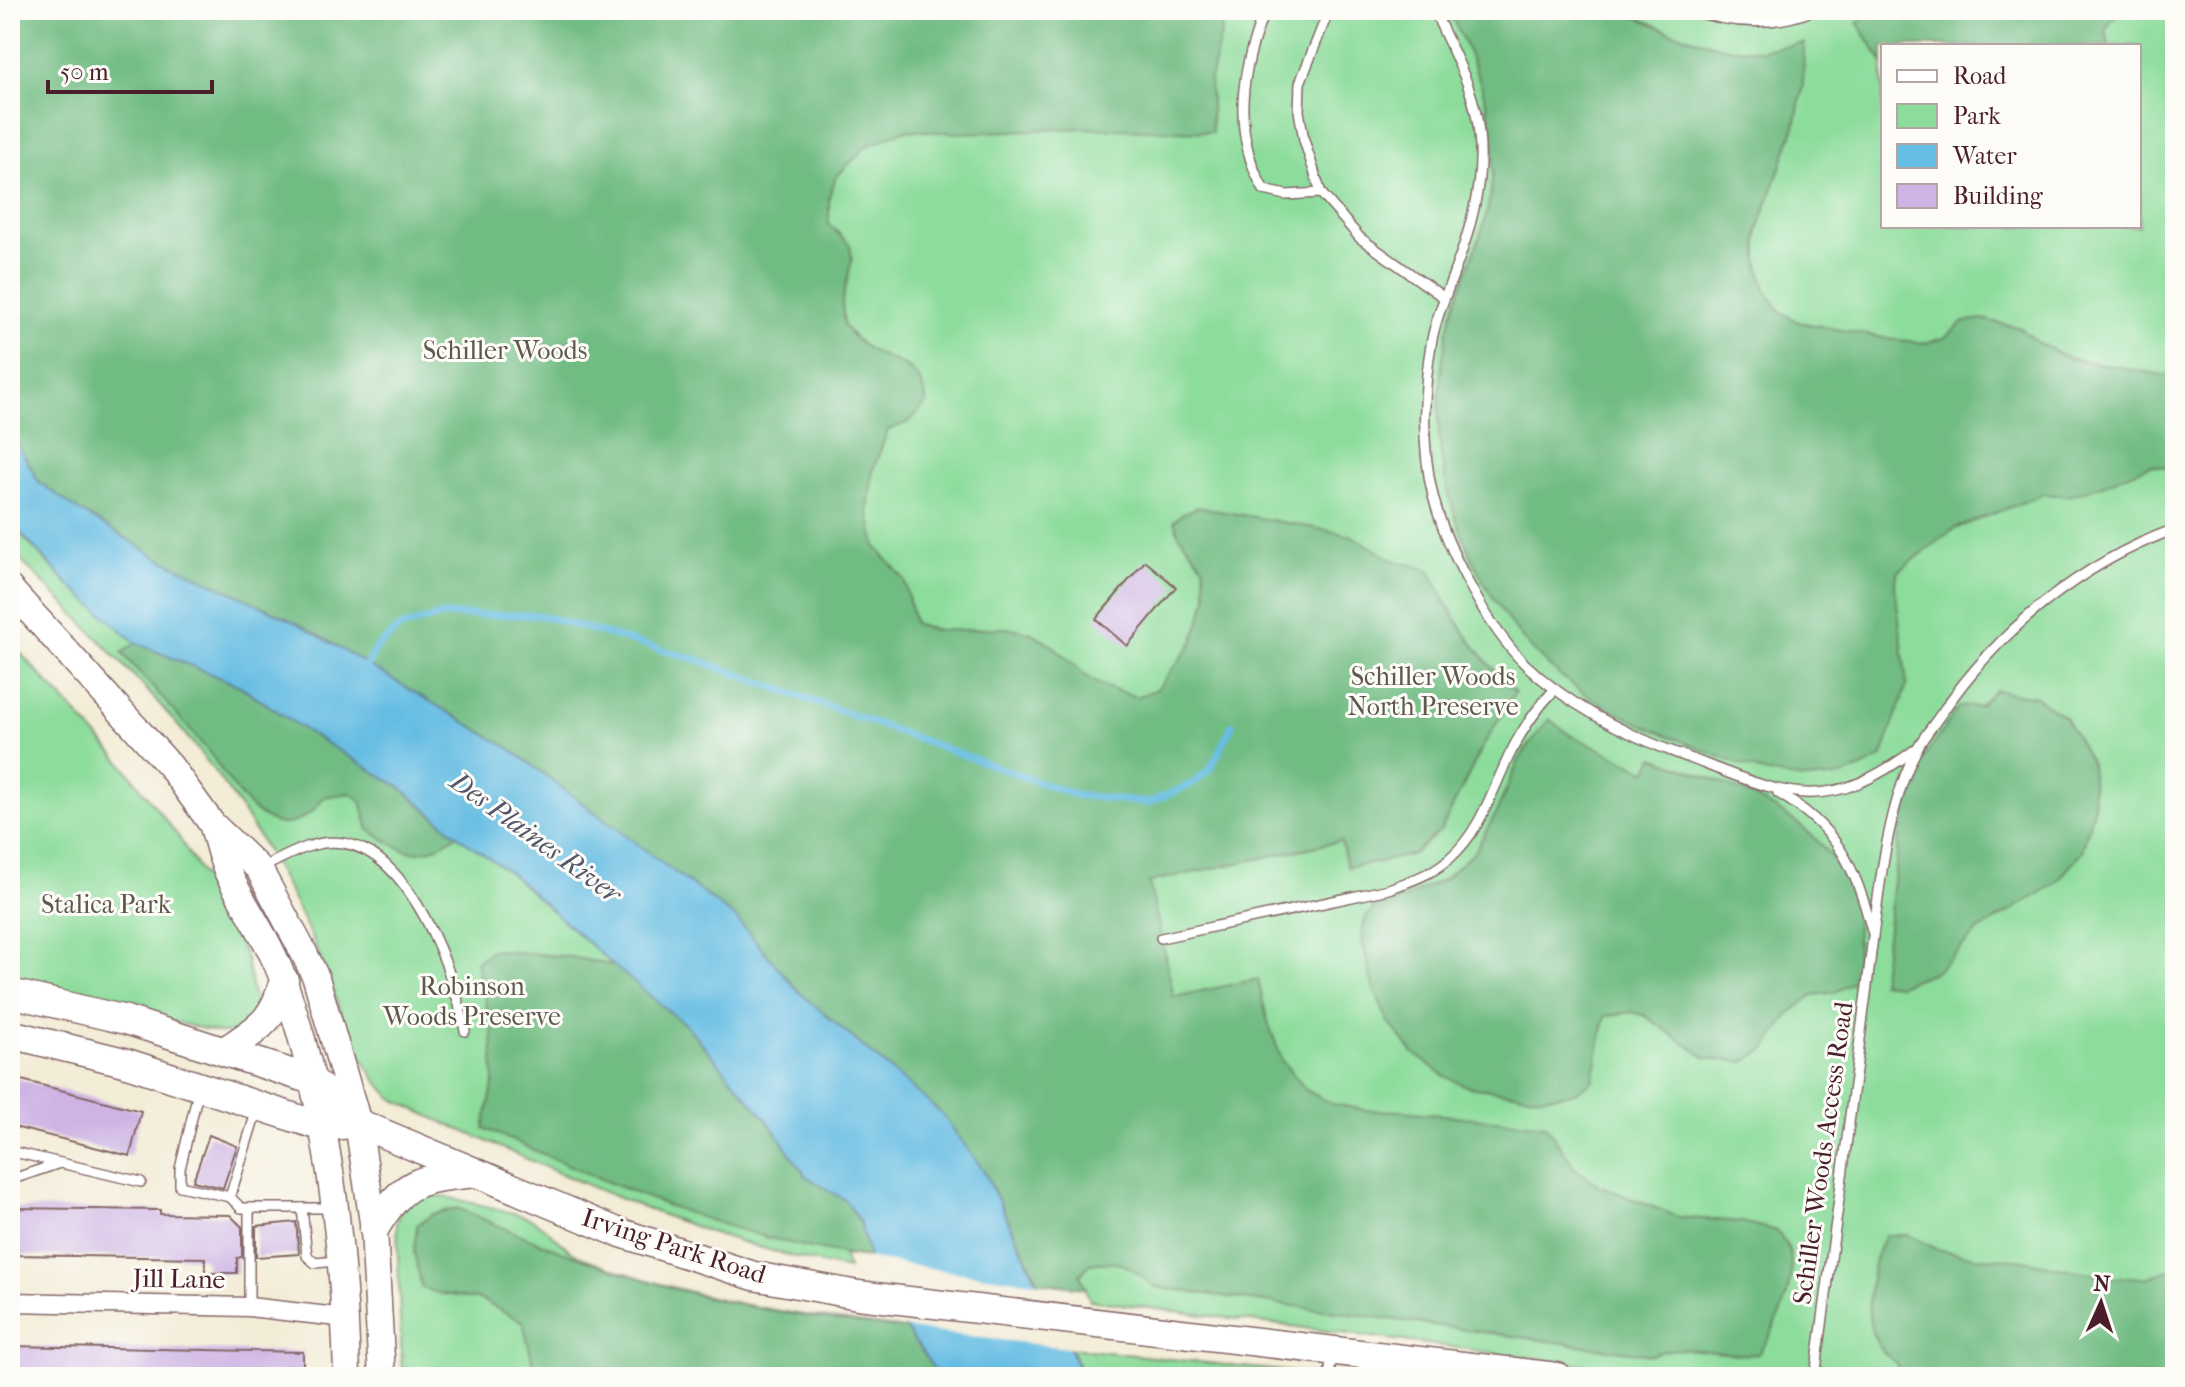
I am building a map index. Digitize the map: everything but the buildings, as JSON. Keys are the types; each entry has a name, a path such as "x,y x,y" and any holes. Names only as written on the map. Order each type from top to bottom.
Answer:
{"main road":[{"path":"10,589 170,766 212,824 259,869 316,978 358,1123 374,1229 382,1377"},
{"path":"212,824 226,870 284,980 312,1080 323,1127 341,1261 347,1377"},
{"path":"226,1050 262,1026 278,1005 284,980"},
{"name":"Irving Park Road","path":"10,993 126,1020 312,1080 358,1123 615,1231 754,1276 858,1295 1100,1323 1330,1364 1557,1377"},
{"name":"Irving Park Road","path":"10,1034 200,1084 323,1127 358,1123"},
{"path":"374,1229 393,1198 410,1186 435,1177 479,1173"}],"street":[{"name":"Jill Lane","path":"10,1302 249,1307 346,1318"}],"lane":[{"path":"1265,10 1246,63 1243,89 1242,114 1250,163 1264,190 1286,195 1321,193"},
{"path":"1329,10 1300,83 1299,111 1304,140 1321,193 1360,238 1443,297"},
{"name":"Schiller Woods Access Road","path":"1434,10 1471,90 1480,136 1480,164 1469,224 1456,269 1443,297 1432,340 1426,401 1426,439 1433,496 1452,546 1486,614 1524,663 1555,689 1621,729 1658,747 1772,790 1799,805 1837,844 1852,866 1862,888 1874,935"},
{"path":"1693,10 1713,18 1741,21 1776,20 1814,10"},
{"name":"Schiller Woods Access Road","path":"1815,1377 1874,935 1903,780 1917,748 1975,668 2024,619 2102,563 2175,529"},
{"path":"1161,938 1389,889 1430,872 1449,860 1468,839 1536,709 1555,689"},
{"name":"Schiller Woods Access Road","path":"1772,790 1801,794 1829,793 1857,785 1888,770 1917,748"},
{"path":"259,869 285,856 324,843 341,842 374,855 400,881 423,915 452,979 465,1031"},
{"path":"200,1084 180,1169 180,1186 230,1197 241,1208 334,1208"},
{"path":"230,1197 259,1105"},
{"path":"10,1151 141,1182"},
{"path":"10,1180 60,1163"},
{"path":"249,1208 249,1307"},
{"path":"302,1208 307,1256 315,1263 341,1261"}],"green space":[{"name":"Schiller Woods North Preserve","path":"10,10 2175,10 2175,1377 1680,1377 1090,1300 1085,1288 1039,1282 984,1171 10,432"},
{"name":"Schiller Woods","path":"10,10 1227,10 1210,79 1212,132 1083,128 961,133 905,130 867,146 836,177 829,197 829,224 850,245 852,260 842,301 844,326 861,344 910,369 923,388 927,403 909,422 888,430 873,470 868,510 876,547 904,579 914,623 940,630 1011,628 1025,631 1052,645 1095,682 1137,697 1157,689 1193,642 1207,599 1203,566 1179,535 1174,521 1183,513 1198,507 1331,531 1352,536 1393,560 1430,570 1466,636 1515,692 1481,750 1441,830 1413,854 1376,863 1347,867 1341,841 1149,882 1174,997 1258,979 1267,1019 1282,1061 1306,1090 1332,1104 1366,1110 1546,1125 1576,1169 1598,1185 1678,1217 1742,1222 1777,1231 1789,1250 1788,1292 1772,1332 1758,1354 1677,1350 1651,1355 1155,1287 1132,1269 1112,1263 1090,1264 1080,1275 1086,1288 1039,1282 984,1171 941,1113 798,991 736,918 509,748 295,622 159,558 78,510 39,482 10,432"},
{"path":"1448,10 1621,10 1671,32 1726,48 1761,50 1804,43 1803,85 1795,126 1758,230 1758,261 1766,290 1779,310 1798,322 1927,343 1944,338 1963,322 1982,319 2021,328 2038,343 2069,358 2175,377 2175,468 2151,465 2068,496 2044,494 1954,529 1898,572 1895,586 1907,685 1881,758 1837,777 1793,778 1730,761 1641,724 1587,696 1539,657 1498,606 1481,577 1455,516 1447,485 1441,454 1439,409 1442,362 1450,320 1490,200 1493,143 1483,90"},
{"path":"1876,10 2130,10 2115,16 2106,29 2109,44 1881,44 1881,60 1857,22"},
{"name":"Robinson Woods Preserve","path":"10,523 67,583 444,825 508,871 688,1027 862,1235 869,1258 843,1255 848,1269 761,1248 676,1220 592,1187 392,1098 378,1083 357,1048 298,910 260,839 234,799 206,760 144,687 10,549"},
{"name":"Stalica Park","path":"10,642 120,761 178,836 225,912 246,958 256,1010 236,1033 220,1033 10,981"},
{"path":"136,643 240,686 306,731 400,787 457,835 421,852 403,849 369,830 361,801 350,793 324,797 309,814 288,824 263,817 244,801 207,750 122,653"},
{"path":"1995,690 2035,697 2065,717 2091,763 2094,805 2082,852 2055,884 1978,931 1937,971 1899,985 1881,983 1900,833 1911,787 1927,754 1958,707 1979,706"},
{"path":"1549,719 1568,734 1647,771 1654,757 1745,793 1775,808 1802,827 1825,849 1843,875 1854,905 1856,979 1836,992 1813,995 1790,1013 1765,1050 1744,1062 1706,1058 1644,1015 1632,1012 1605,1016 1593,1080 1576,1093 1543,1097 1468,1087 1446,1077 1413,1053 1388,1021 1373,987 1361,935 1366,917 1374,908 1394,903 1444,879 1475,851 1520,758"},
{"path":"492,950 571,957 615,966 688,1027 767,1120 806,1176 846,1201 860,1222 869,1258 818,1250 720,1224 625,1189 484,1128 494,1081 492,1030 476,962"},
{"path":"429,1194 535,1221 577,1255 663,1285 783,1312 906,1329 936,1372 946,1377 402,1377 397,1223 408,1203"},
{"path":"458,1208 588,1261 690,1293 792,1314 906,1329 936,1372 946,1377 536,1377 523,1322 481,1300 422,1288 414,1252 417,1225 433,1214"},
{"path":"1886,1235 1909,1235 1937,1249 1980,1258 2018,1259 2113,1278 2149,1277 2175,1268 2175,1377 1903,1377 1877,1343 1869,1318 1872,1273"},
{"path":"1071,1348 1336,1377 1083,1377"}],"water":[{"name":"Des Plaines River","path":"10,432 39,482 78,510 159,558 295,622 509,748 736,918 798,991 941,1113 984,1171 1083,1377 946,1377 936,1372 906,1329 869,1258 860,1222 846,1201 806,1176 767,1120 688,1027 508,871 462,839 400,787 306,731 240,686 136,643 67,583 10,522"}],"pier":[{"path":"865,1258 1043,1283 1076,1349 901,1328"}],"waterway":[{"path":"364,671 376,648 399,628 443,615 539,615 698,660 1075,795 1148,803 1194,783 1211,768 1232,725"}]}
